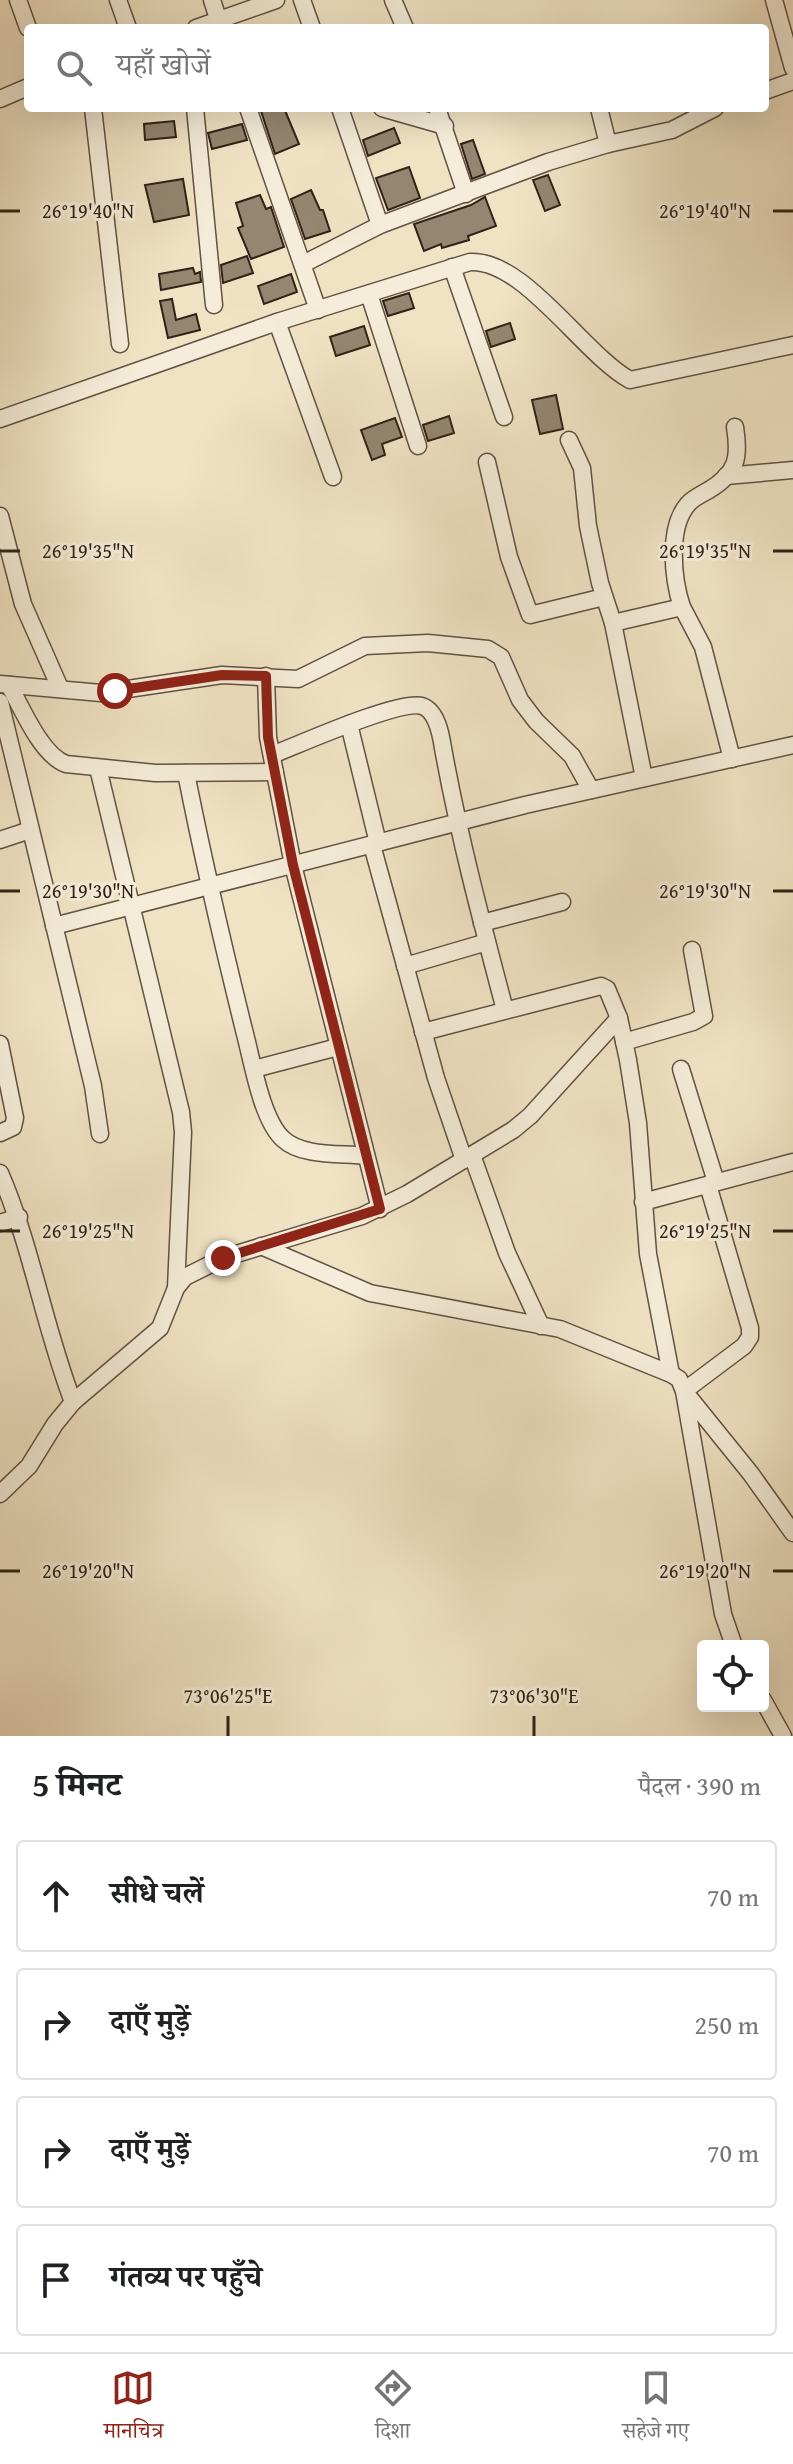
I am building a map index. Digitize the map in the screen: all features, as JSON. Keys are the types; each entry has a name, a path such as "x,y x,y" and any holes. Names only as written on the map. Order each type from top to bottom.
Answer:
{"street":[{"path":"18,0 27,24"},
{"path":"118,0 127,24"},
{"path":"212,0 220,24 276,0"},
{"path":"302,0 311,24"},
{"path":"393,0 403,24"},
{"path":"774,0 793,68"},
{"path":"769,90 793,81"},
{"path":"0,99 24,89"},
{"path":"93,112 120,344"},
{"path":"195,112 214,305"},
{"path":"249,112 318,310"},
{"path":"341,112 380,225"},
{"path":"396,112 445,126"},
{"path":"439,112 466,194"},
{"path":"600,112 608,144"},
{"path":"303,264 380,225 548,162 608,144 672,130 707,112"},
{"path":"0,419 277,322 479,261 521,282 601,360 630,380 793,345"},
{"path":"452,267 504,417"},
{"path":"369,294 418,446"},
{"path":"277,322 333,477"},
{"path":"732,759 703,647 682,607 673,570 681,514 690,501 719,484 734,468 739,450 735,427"},
{"path":"569,440 582,468 588,526 613,623 644,778"},
{"path":"487,462 509,557 530,615 604,597"},
{"path":"726,476 793,470"},
{"path":"0,516 23,604 60,688"},
{"path":"613,623 682,607"},
{"path":"4,685 101,693 222,675 298,679 365,646 428,643 488,649 501,657 520,700 536,721 572,756 591,790"},
{"path":"266,676 268,737 293,865 380,1209"},
{"path":"4,685 40,740 58,761 98,768 186,773 275,772"},
{"path":"0,702 93,1086 100,1134"},
{"path":"272,755 349,724 408,707 424,707 430,711 436,720 456,823 505,1010"},
{"path":"349,724 375,844 423,1032 468,1158 541,1326"},
{"path":"54,926 456,823 793,745"},
{"path":"98,768 181,1112 183,1132 176,1288"},
{"path":"186,773 208,887 254,1069 275,1132 286,1143 300,1149 366,1156"},
{"path":"0,840 30,830"},
{"path":"482,923 562,902"},
{"path":"405,966 487,942"},
{"path":"624,1042 704,1016 692,950"},
{"path":"423,1032 601,986 607,989 619,1018 638,1123 648,1254 671,1374"},
{"path":"0,1494 29,1466 73,1402 160,1328 176,1288 185,1277 206,1265 380,1209 468,1158 530,1116 619,1018"},
{"path":"0,1044 15,1118 13,1127 0,1133"},
{"path":"254,1069 338,1047"},
{"path":"681,1069 750,1328 750,1337 744,1346 684,1391"},
{"path":"643,1202 793,1162"},
{"path":"0,1173 19,1217 56,1360 73,1402"},
{"path":"0,1223 19,1217"},
{"path":"261,1246 370,1293 573,1333 679,1379 684,1391 723,1614 732,1640"},
{"path":"684,1391 751,1474 793,1533"},
{"path":"769,1711 783,1736"}],"building":[{"path":"261,112 286,112 299,144 275,154"},
{"path":"174,121 176,137 145,140 144,124"},
{"path":"242,124 247,140 212,149 208,133"},
{"path":"394,128 400,143 368,156 363,140"},
{"path":"473,140 485,174 472,179 461,144"},
{"path":"409,167 420,198 388,210 376,178"},
{"path":"548,175 560,205 545,211 533,180"},
{"path":"183,179 189,215 154,222 145,185"},
{"path":"311,190 320,210 323,210 330,231 305,239 291,199"},
{"path":"260,195 266,209 271,207 284,247 251,259 238,228 243,226 236,203"},
{"path":"485,197 496,226 468,236 469,240 442,248 441,244 424,251 414,224 471,205"},
{"path":"247,256 253,273 223,283 221,265"},
{"path":"193,268 195,274 200,272 201,282 161,290 159,274"},
{"path":"291,274 297,292 264,304 258,286"},
{"path":"409,293 414,308 388,316 383,301"},
{"path":"172,299 176,320 196,314 200,330 168,338 160,301"},
{"path":"510,323 515,339 491,347 486,331"},
{"path":"364,326 370,345 336,356 330,337"},
{"path":"556,395 563,429 540,434 532,400"},
{"path":"449,416 454,433 428,441 423,425"},
{"path":"395,418 402,437 382,444 385,455 372,460 361,430"}],"route":[{"path":"115,691 222,675 266,676 268,737 293,865 380,1209 223,1258"}]}
